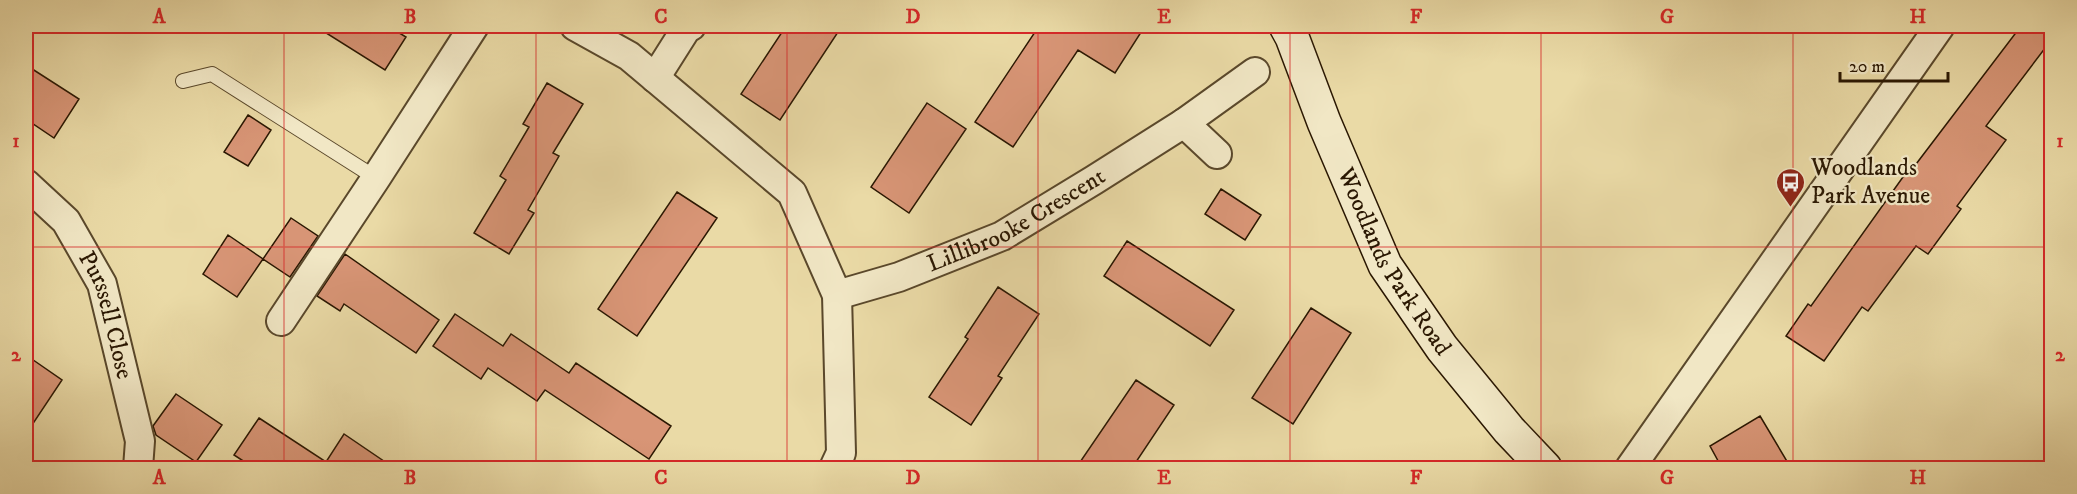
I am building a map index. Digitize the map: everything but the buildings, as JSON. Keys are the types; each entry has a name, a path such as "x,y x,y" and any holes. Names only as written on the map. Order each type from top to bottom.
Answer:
{"street":[{"path":"281,321 474,26"},
{"path":"575,26 629,56 792,193 837,295 842,453 834,468"},
{"path":"655,78 686,29 691,26"},
{"name":"Woodlands Park Road","path":"1286,26 1324,123 1385,265 1442,348 1509,430 1545,468"},
{"path":"1630,468 1940,26"},
{"name":"Lillibrooke Crescent","path":"837,295 899,277 1002,236 1184,123 1255,72"},
{"path":"1184,123 1217,154"},
{"name":"Purssell Close","path":"26,184 66,221 102,284 140,441 138,468"}],"lane":[{"path":"183,81 212,74 376,178"}],"place":[{"name":"Woodlands Park Avenue","path":"1790,208"}]}
